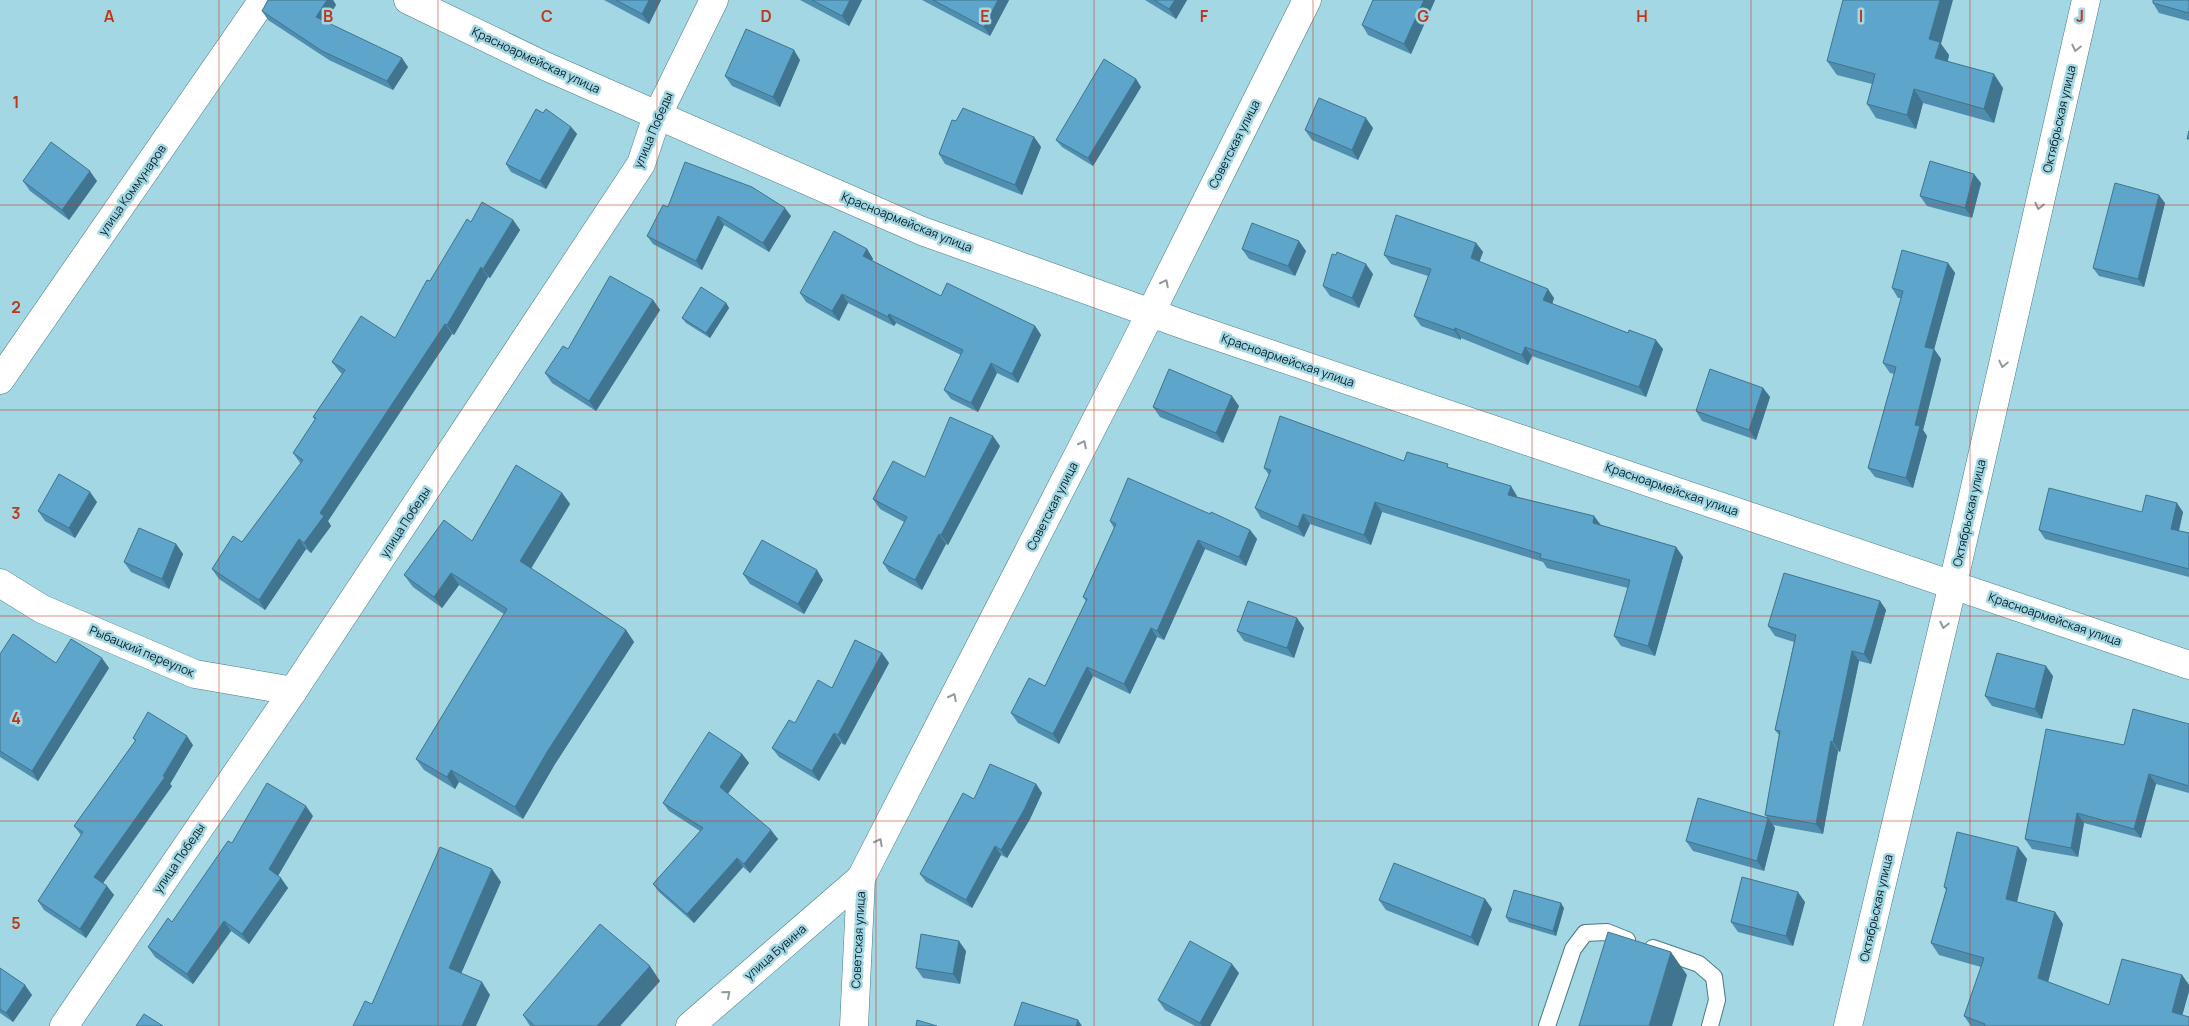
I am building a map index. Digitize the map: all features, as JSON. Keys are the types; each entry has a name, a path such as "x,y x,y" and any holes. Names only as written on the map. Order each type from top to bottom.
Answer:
{"street":[{"name":"улица Коммунаров","path":"0,380 263,0"},
{"name":"Красноармейская улица","path":"408,0 545,66 922,231 1150,313 2189,665"},
{"name":"улица Победы","path":"64,1026 293,691 641,164 657,116 714,0"},
{"name":"Советская улица","path":"854,1026 861,878 1150,313 1307,0"},
{"name":"Октябрьская улица","path":"1848,1026 1953,584 2086,0"},
{"name":"Рыбацкий переулок","path":"0,583 42,609 195,674 293,691"},
{"name":"улица Бувина","path":"690,1026 861,878"}],"lane":[{"path":"1547,1026 1572,949 1585,933 1607,932 1699,964 1714,977 1717,1000 1710,1026"}],"building":[{"path":"268,0 327,0 316,17 402,58 387,81 322,51 262,11"},
{"path":"616,0 649,0 642,14"},
{"path":"812,0 850,0 842,16"},
{"path":"933,0 998,0 984,27"},
{"path":"1154,0 1175,0 1169,9"},
{"path":"1373,0 1424,0 1404,44 1362,25"},
{"path":"1843,0 1940,0 1929,39 1940,42 1935,58 1994,74 1984,109 1914,89 1907,115 1867,104 1875,74 1827,61"},
{"path":"2153,0 2189,0 2189,13 2153,3"},
{"path":"746,29 794,50 773,97 725,76"},
{"path":"1104,59 1136,79 1088,158 1056,140"},
{"path":"1319,98 1366,118 1352,150 1305,130"},
{"path":"963,108 1034,137 1015,185 939,154 952,120 956,121"},
{"path":"536,109 543,113 546,109 571,127 540,181 506,164"},
{"path":"51,142 90,171 62,210 23,181"},
{"path":"1930,161 1974,174 1965,208 1920,196"},
{"path":"685,162 752,187 785,208 763,243 718,216 696,261 647,236 663,205 668,207"},
{"path":"2115,183 2159,195 2138,279 2093,268"},
{"path":"482,202 513,220 483,269 481,267 447,325 445,324 320,513 324,516 304,543 299,539 259,600 212,569 233,536 242,542 303,460 293,453 316,418 313,417 345,370 332,362 361,316 395,338 427,280 430,281 467,219 471,222"},
{"path":"1396,215 1476,243 1471,258 1548,289 1543,300 1628,333 1629,330 1656,340 1639,387 1525,347 1522,355 1455,328 1454,330 1414,316 1431,269 1384,255"},
{"path":"1252,223 1299,241 1288,266 1242,249"},
{"path":"834,231 867,249 863,256 941,296 947,283 1035,326 1012,374 991,363 971,403 944,390 963,350 889,314 888,317 842,294 832,311 800,293"},
{"path":"1902,250 1948,263 1925,347 1934,349 1915,425 1920,426 1906,478 1868,468 1896,367 1883,363 1903,291 1892,288"},
{"path":"1337,252 1366,264 1352,298 1323,286 1332,254 1336,255"},
{"path":"610,276 653,300 589,401 545,373 563,346 568,349"},
{"path":"701,287 726,303 706,333 682,318"},
{"path":"1169,369 1232,396 1216,433 1153,407"},
{"path":"1710,369 1763,388 1749,430 1696,411"},
{"path":"1280,416 1404,461 1407,452 1448,464 1447,467 1511,486 1508,495 1594,516 1593,523 1676,547 1648,646 1614,636 1630,580 1540,558 1541,554 1375,502 1364,535 1303,514 1298,527 1255,508 1271,470 1264,468"},
{"path":"950,417 993,436 915,580 883,563 907,517 873,499 893,461 925,477"},
{"path":"516,465 562,493 520,561 626,630 547,752 515,807 451,770 447,777 416,759 507,609 451,573 434,597 404,575 444,520 472,541"},
{"path":"59,474 90,492 69,528 38,511"},
{"path":"1128,478 1250,530 1239,557 1198,540 1157,631 1151,628 1124,684 1087,667 1053,734 1011,713 1029,678 1045,686 1087,599 1083,597 1116,524 1110,521"},
{"path":"2049,488 2142,512 2146,495 2177,503 2171,529 2189,533 2189,569 2039,530"},
{"path":"139,528 176,544 162,579 124,562"},
{"path":"762,540 817,570 798,604 743,574"},
{"path":"1784,573 1880,601 1864,654 1852,651 1833,742 1831,741 1816,824 1765,815 1780,731 1775,730 1796,635 1768,626"},
{"path":"1248,601 1297,618 1287,648 1237,631"},
{"path":"13,634 56,663 71,639 102,658 32,771 0,751 0,654"},
{"path":"855,640 882,653 838,735 834,733 812,771 772,748 789,720 795,723 818,680 832,688"},
{"path":"1997,653 2046,666 2035,709 1985,696"},
{"path":"2133,709 2189,724 2189,786 2149,774 2134,829 2077,813 2071,848 2025,839 2046,729 2124,745"},
{"path":"148,712 187,736 163,776 165,777 94,877 107,886 80,929 38,901 83,832 74,826 136,740 133,738"},
{"path":"709,732 742,754 720,787 771,830 744,864 737,858 687,914 653,884 703,828 663,803"},
{"path":"990,764 1036,784 1024,810 1001,850 995,846 966,900 920,874 963,793 974,799"},
{"path":"267,783 306,806 269,869 281,878 242,934 224,921 187,974 148,947 168,918 172,922 228,841 232,843"},
{"path":"1698,798 1768,818 1757,861 1686,841"},
{"path":"1957,832 2018,847 2006,899 2055,912 2038,978 2109,1005 2122,959 2182,975 2172,1012 2189,1017 2189,1026 1984,1026 1985,1024 1964,1016 1984,958 1931,943 1947,888 1944,887"},
{"path":"440,847 492,869 449,968 482,982 462,1026 353,1026 365,1001 372,1004"},
{"path":"1394,863 1485,899 1471,937 1379,900"},
{"path":"1742,877 1798,892 1786,936 1731,922"},
{"path":"1514,890 1561,903 1553,931 1506,917"},
{"path":"600,924 650,966 597,1026 535,1026 523,1015"},
{"path":"1608,932 1671,952 1649,1026 1579,1026"},
{"path":"921,934 959,941 953,974 916,968"},
{"path":"1190,941 1232,964 1200,1023 1158,1000"},
{"path":"0,968 25,985 6,1013 0,1009"},
{"path":"1022,1002 1078,1020 1076,1026 1014,1026"},
{"path":"144,1014 163,1026 136,1026"},
{"path":"917,1020 937,1026 916,1026"}]}
